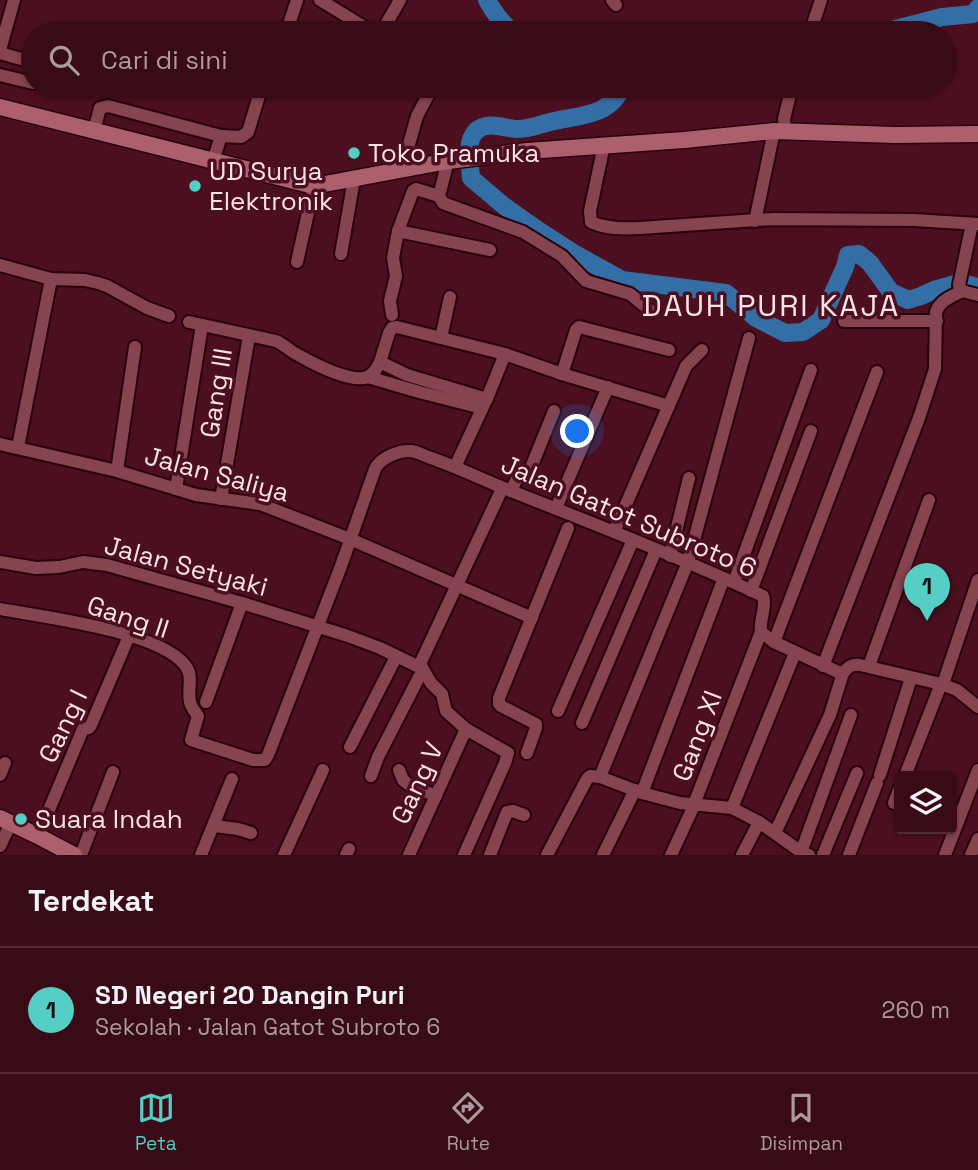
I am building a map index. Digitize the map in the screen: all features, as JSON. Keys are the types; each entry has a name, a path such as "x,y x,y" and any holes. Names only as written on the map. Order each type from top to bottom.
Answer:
{"main road":[{"path":"0,107 314,186 402,169 538,150 718,138 780,131 895,135 978,134"},
{"path":"5,821 74,855"}],"street":[{"path":"0,24 6,0"},
{"path":"15,0 0,52 21,59"},
{"path":"290,21 297,0"},
{"path":"320,0 354,21"},
{"path":"388,21 400,0"},
{"path":"814,21 821,0"},
{"path":"0,75 21,80"},
{"path":"94,131 100,108 108,106 221,136 240,137 248,132 258,98"},
{"path":"402,169 417,116 427,98"},
{"path":"755,221 789,98"},
{"path":"213,161 221,136"},
{"path":"604,145 590,211 592,224 618,229 772,219 914,220 975,224 960,274 959,285 962,291"},
{"path":"439,197 452,161"},
{"path":"341,254 354,179"},
{"path":"297,262 314,186"},
{"path":"392,315 390,301 396,276 393,258 398,231 415,189 439,197 443,203 523,232 562,256 586,281 630,294 652,312"},
{"path":"398,231 490,250"},
{"path":"0,265 51,279 98,283 169,316"},
{"path":"18,447 51,279"},
{"path":"823,666 919,418 934,369 936,312 941,302 962,291 978,295"},
{"path":"441,338 450,297"},
{"path":"844,321 937,321"},
{"path":"176,489 196,324 276,341 298,355 356,379 368,377 375,371 389,333 397,327 505,354 669,406"},
{"path":"562,374 579,327 669,350"},
{"name":"Gang III","path":"221,499 248,336"},
{"path":"600,777 688,562 749,338"},
{"path":"117,471 135,347"},
{"path":"614,532 686,366 702,350"},
{"path":"455,467 505,354"},
{"path":"380,362 407,375 485,403"},
{"path":"603,855 638,792 729,580 811,370"},
{"path":"774,642 877,372"},
{"path":"368,377 419,392 485,403"},
{"path":"556,508 608,387"},
{"path":"506,491 520,472 530,470 554,411"},
{"path":"751,591 811,431"},
{"name":"Jalan Saliya","path":"0,444 117,471 196,495 260,504 350,539 532,618"},
{"name":"Jalan Gatot Subroto 6","path":"350,539 374,469 379,462 399,453 412,452 688,562 764,597 761,632"},
{"path":"670,556 689,478"},
{"name":"Jalan Gatot Subroto 6","path":"371,776 419,677 457,586 506,491"},
{"path":"869,666 929,500"},
{"path":"527,753 536,725 501,706 500,695 568,528"},
{"path":"318,626 350,539"},
{"path":"558,711 633,540"},
{"path":"582,723 656,550"},
{"name":"Jalan Setyaki","path":"0,562 36,569 83,562 107,565 318,626 421,668"},
{"path":"907,771 942,684 978,580"},
{"path":"206,702 242,603"},
{"name":"Gang II","path":"0,609 129,636 151,642 169,652 185,665 190,676 191,704 198,716 191,741 253,760 266,759 318,626"},
{"path":"761,632 795,653 843,673"},
{"name":"Gang XI","path":"671,855 694,804 761,632"},
{"name":"Gang I","path":"38,836 83,729 91,725 129,636"},
{"path":"733,808 795,653"},
{"path":"350,747 396,657"},
{"path":"775,833 830,715 843,673 849,666 869,666 942,684 977,703"},
{"path":"421,668 443,694 446,711 466,729 508,753 464,855"},
{"path":"849,855 878,779 911,678"},
{"path":"547,855 588,778 592,776 680,803 733,808 759,822 804,854 851,715"},
{"name":"Gang V","path":"409,855 466,729"},
{"path":"284,855 323,770"},
{"path":"399,770 408,784 436,796"},
{"path":"945,855 978,770"},
{"path":"81,855 113,772"},
{"path":"823,855 857,773"},
{"path":"201,855 232,779"},
{"path":"490,855 507,812 524,815"},
{"path":"0,846 5,821"},
{"path":"742,855 759,822"},
{"path":"214,826 251,833"},
{"path":"971,855 978,839"}],"waterway":[{"path":"487,0 502,21"},
{"path":"926,21 973,14 978,8"},
{"path":"615,98 602,109 582,116 526,128 481,128 470,141 471,178 538,230 622,280 726,293 756,318 785,333 803,332 821,320 848,255 859,254 870,263 891,292 908,300 955,284"},
{"path":"966,284 978,287"}],"place":[{"name":"Toko Pramuka","path":"354,153"},
{"name":"UD Surya Elektronik","path":"195,186"},
{"name":"SD Negeri 20 Dangin Puri","path":"927,621"},
{"name":"Suara Indah","path":"21,819"}],"district":[{"name":"DAUH PURI KAJA","path":"771,306"}]}
